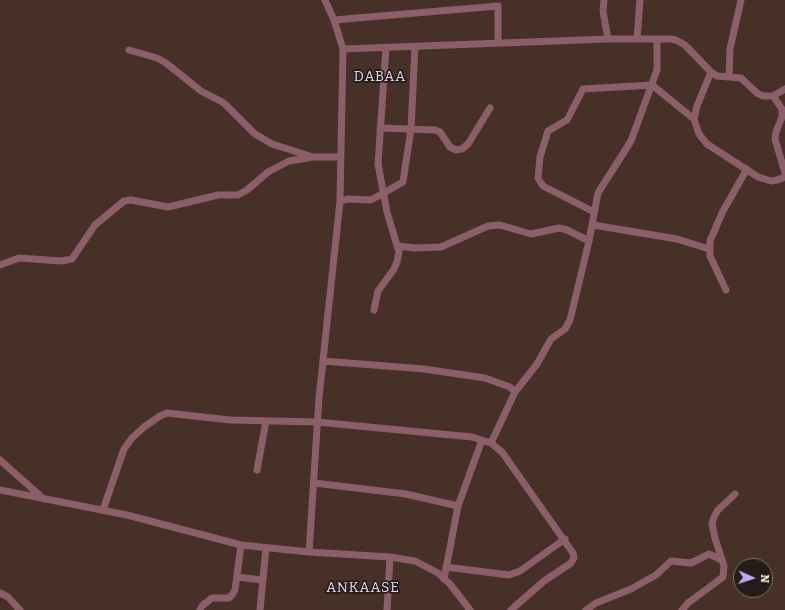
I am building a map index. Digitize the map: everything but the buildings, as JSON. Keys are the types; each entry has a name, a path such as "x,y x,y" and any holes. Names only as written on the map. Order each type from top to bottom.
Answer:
{"street":[{"path":"308,552 314,483 317,422 340,201 343,49 334,20 325,0"},
{"path":"604,0 603,11 608,39"},
{"path":"638,39 640,0"},
{"path":"729,77 730,49 741,0"},
{"path":"334,20 498,3 498,43"},
{"path":"343,49 608,39 671,39 681,42 711,72 717,76 741,78 757,93 763,96 773,96 785,88"},
{"path":"491,443 515,392 552,339 565,329 570,320 593,225 598,193 604,181 627,149 652,85 657,70 657,40"},
{"path":"340,201 348,199 371,200 404,182 411,129 415,47"},
{"path":"374,310 378,291 397,262 398,246 383,193 378,164 386,48"},
{"path":"128,50 157,58 166,63 201,91 224,103 255,134 272,144 314,157"},
{"path":"711,72 697,106 694,119 699,134 707,144 758,177 771,181 785,177"},
{"path":"594,212 543,186 540,183 538,169 548,131 567,120 583,89 652,85 694,119"},
{"path":"773,96 782,109 782,117 775,139 785,173"},
{"path":"380,128 440,132 450,147 456,150 462,149 468,144 490,108"},
{"path":"0,265 19,258 61,261 72,259 95,224 124,201 131,200 168,207 218,195 238,195 247,190 268,172 289,161 314,157 341,157"},
{"path":"726,290 710,256 709,249 712,234 723,211 747,169"},
{"path":"398,246 415,248 441,247 488,226 500,225 531,234 559,228 589,241"},
{"path":"593,225 677,239 709,249"},
{"path":"323,361 424,369 485,378 510,387 515,392"},
{"path":"103,510 124,449 132,438 160,416 174,414 230,420 317,422 472,437 491,443 502,452 573,553 574,558 571,563 539,584 511,610"},
{"path":"257,470 266,421"},
{"path":"444,579 458,506 482,440"},
{"path":"0,460 45,499"},
{"path":"314,483 406,494 458,506"},
{"path":"0,490 103,510 242,545 308,552 390,557 415,561 431,568 444,579 470,610"},
{"path":"682,610 688,603 723,577 724,572 722,560 712,524 718,510 735,494"},
{"path":"446,567 509,575 520,571 565,540"},
{"path":"200,610 202,606 212,598 229,598 232,595 237,577 242,545"},
{"path":"260,610 266,548"},
{"path":"586,610 596,603 631,589 656,575 671,561 691,563 709,554 722,560"},
{"path":"386,610 390,557"},
{"path":"237,577 263,580"},
{"path":"0,593 8,597 20,610"}],"district":[{"name":"DABAA","path":"380,77"},
{"name":"ANKAASE","path":"363,588"}]}
